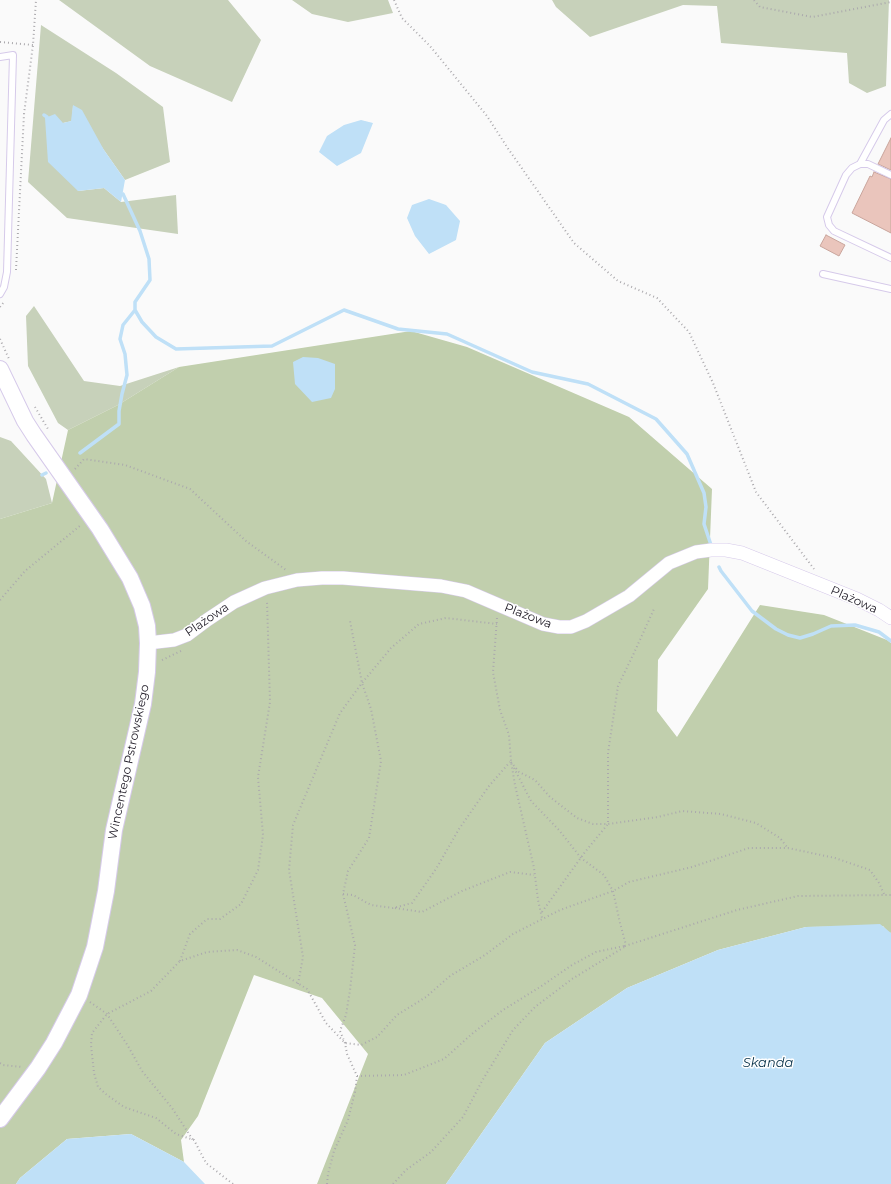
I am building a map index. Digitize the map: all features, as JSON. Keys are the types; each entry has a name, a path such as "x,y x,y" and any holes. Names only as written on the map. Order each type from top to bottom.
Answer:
{"street":[{"name":"Wincentego Pstrowskiego","path":"0,1119 38,1068 54,1043 79,995 95,947 106,890 114,830 143,704 147,672 148,643 142,606 130,578 91,516 31,430 5,365"},
{"name":"Plażowa","path":"148,643 170,641 187,635 234,602 265,588 297,580 322,578 344,578 423,584 466,591 543,624 559,627 571,627 586,621 628,596 669,563 683,556 711,550 726,550 742,553 857,599 891,618"}],"lane":[{"path":"0,57 13,55 7,272 4,287 0,294"},
{"path":"860,164 884,120 891,114"},
{"path":"891,175 868,164 860,164 852,168 846,175 827,217 829,225 834,231 891,258"},
{"path":"823,274 891,289"}],"path":[{"path":"15,273 17,267 24,114 33,45 36,0"},
{"path":"394,0 402,18 430,46 487,116 574,243 618,281 657,298 689,332 713,383 756,492 816,570"},
{"path":"754,0 760,7 812,17 891,2"},
{"path":"0,42 33,45"},
{"path":"0,307 6,298"},
{"path":"5,339 0,340 5,365"},
{"path":"31,401 50,432"},
{"path":"73,473 84,459 125,465 190,490 246,541 294,576 297,580"},
{"path":"0,600 25,571 91,516"},
{"path":"194,1140 176,1134 156,1118 124,1107 98,1087 94,1073 91,1045 92,1033 107,1014 151,991 180,961 190,934 207,919 220,919 241,904 258,870 263,835 258,777 270,702 267,601"},
{"path":"501,605 497,618 493,672 500,710 509,735 511,761 542,918"},
{"path":"542,912 581,858 608,824 608,753 618,686 654,609"},
{"path":"298,984 303,957 289,870 293,825 340,713 390,648 419,624 446,618 497,624"},
{"path":"327,1184 334,1151 348,1120 355,1092 357,1076 347,1054 345,1043 340,1031 346,1015 355,945 343,894 348,871 369,838 381,761 371,709 362,683 350,621"},
{"path":"511,761 518,772 534,780 550,797 577,818 593,824 608,824 658,817 682,811 721,814 756,823 780,838 788,848"},
{"path":"511,761 531,801 559,830 581,858 604,876 613,891 626,946"},
{"path":"393,908 412,903 436,869 459,829 489,786 511,761"},
{"path":"180,961 207,952 237,950 256,957 307,989 326,1023 345,1043 361,1045 377,1037 397,1015 426,997 450,976 485,955 513,934 542,918 613,891 629,882 692,867 749,848 788,848 835,858 870,870 879,883 884,894"},
{"path":"343,894 353,894 371,905 422,912 462,891 510,872 534,875"},
{"path":"357,1076 404,1075 444,1059 473,1033 503,1010 540,988 572,965 596,952 626,946 737,910 798,896 891,895"},
{"path":"393,1184 406,1170 431,1152 463,1117 482,1081 513,1030 535,1006 572,979 626,946"},
{"path":"79,995 107,1014 142,1071 172,1108 194,1140 206,1163 234,1184"},
{"path":"0,1062 3,1065 38,1068"}],"green space":[{"path":"59,0 228,0 261,40 232,102 150,66"},
{"path":"292,0 388,0 393,13 348,22 312,14"},
{"path":"552,0 889,0 886,86 867,93 849,83 847,53 721,43 717,6 683,5 590,37 556,7"},
{"path":"41,25 116,73 163,107 170,162 125,180 73,106 72,121 63,123 78,191 104,188 121,202 176,195 178,234 67,218 28,182"},
{"path":"34,306 84,381 120,386 179,367 118,405 68,430 58,423 28,366 26,316"},
{"path":"411,331 467,347 629,417 712,489 708,589 658,660 657,711 677,737 760,605 824,615 887,640 891,643 891,933 888,932 883,926 806,927 718,950 627,988 545,1043 446,1184 317,1184 368,1054 322,998 254,975 198,1116 181,1140 184,1162 131,1134 67,1139 20,1178 16,1184 0,1184 0,519 52,503 68,430 118,405 179,367"},
{"path":"0,437 11,441 46,479 52,503 0,519"}],"water":[{"path":"73,105 82,110 104,150 125,180 121,202 104,188 78,191 48,162 45,118 55,114 63,123 71,121"},
{"path":"361,120 373,123 361,153 337,166 319,152 327,136 344,125"},
{"path":"429,199 446,205 460,221 456,240 429,254 415,236 407,218 412,205"},
{"path":"303,357 318,358 335,364 335,389 331,398 312,402 295,384 293,362"},
{"name":"Skanda","path":"880,924 891,933 891,1184 446,1184 545,1043 627,988 718,950 806,927"},
{"path":"131,1134 184,1162 205,1184 16,1184 20,1178 67,1139"}],"building":[{"path":"891,138 891,170 878,164"},
{"path":"874,172 891,179 891,233 852,213 870,176 872,177"},
{"path":"826,235 845,245 839,256 820,246"}],"waterway":[{"path":"123,194 140,231 149,259 150,280 135,302 135,310 142,322 156,337 176,349 272,346 344,310 398,329 447,334 532,372 588,384 656,419 687,454 704,493 706,507 704,524 712,548"},
{"path":"80,453 119,424 119,411 127,375 125,354 120,339 123,325 135,310"},
{"path":"42,475 46,473"},
{"path":"719,567 752,611 776,629 788,635 800,638 831,626 855,625 879,632 891,641"}]}
